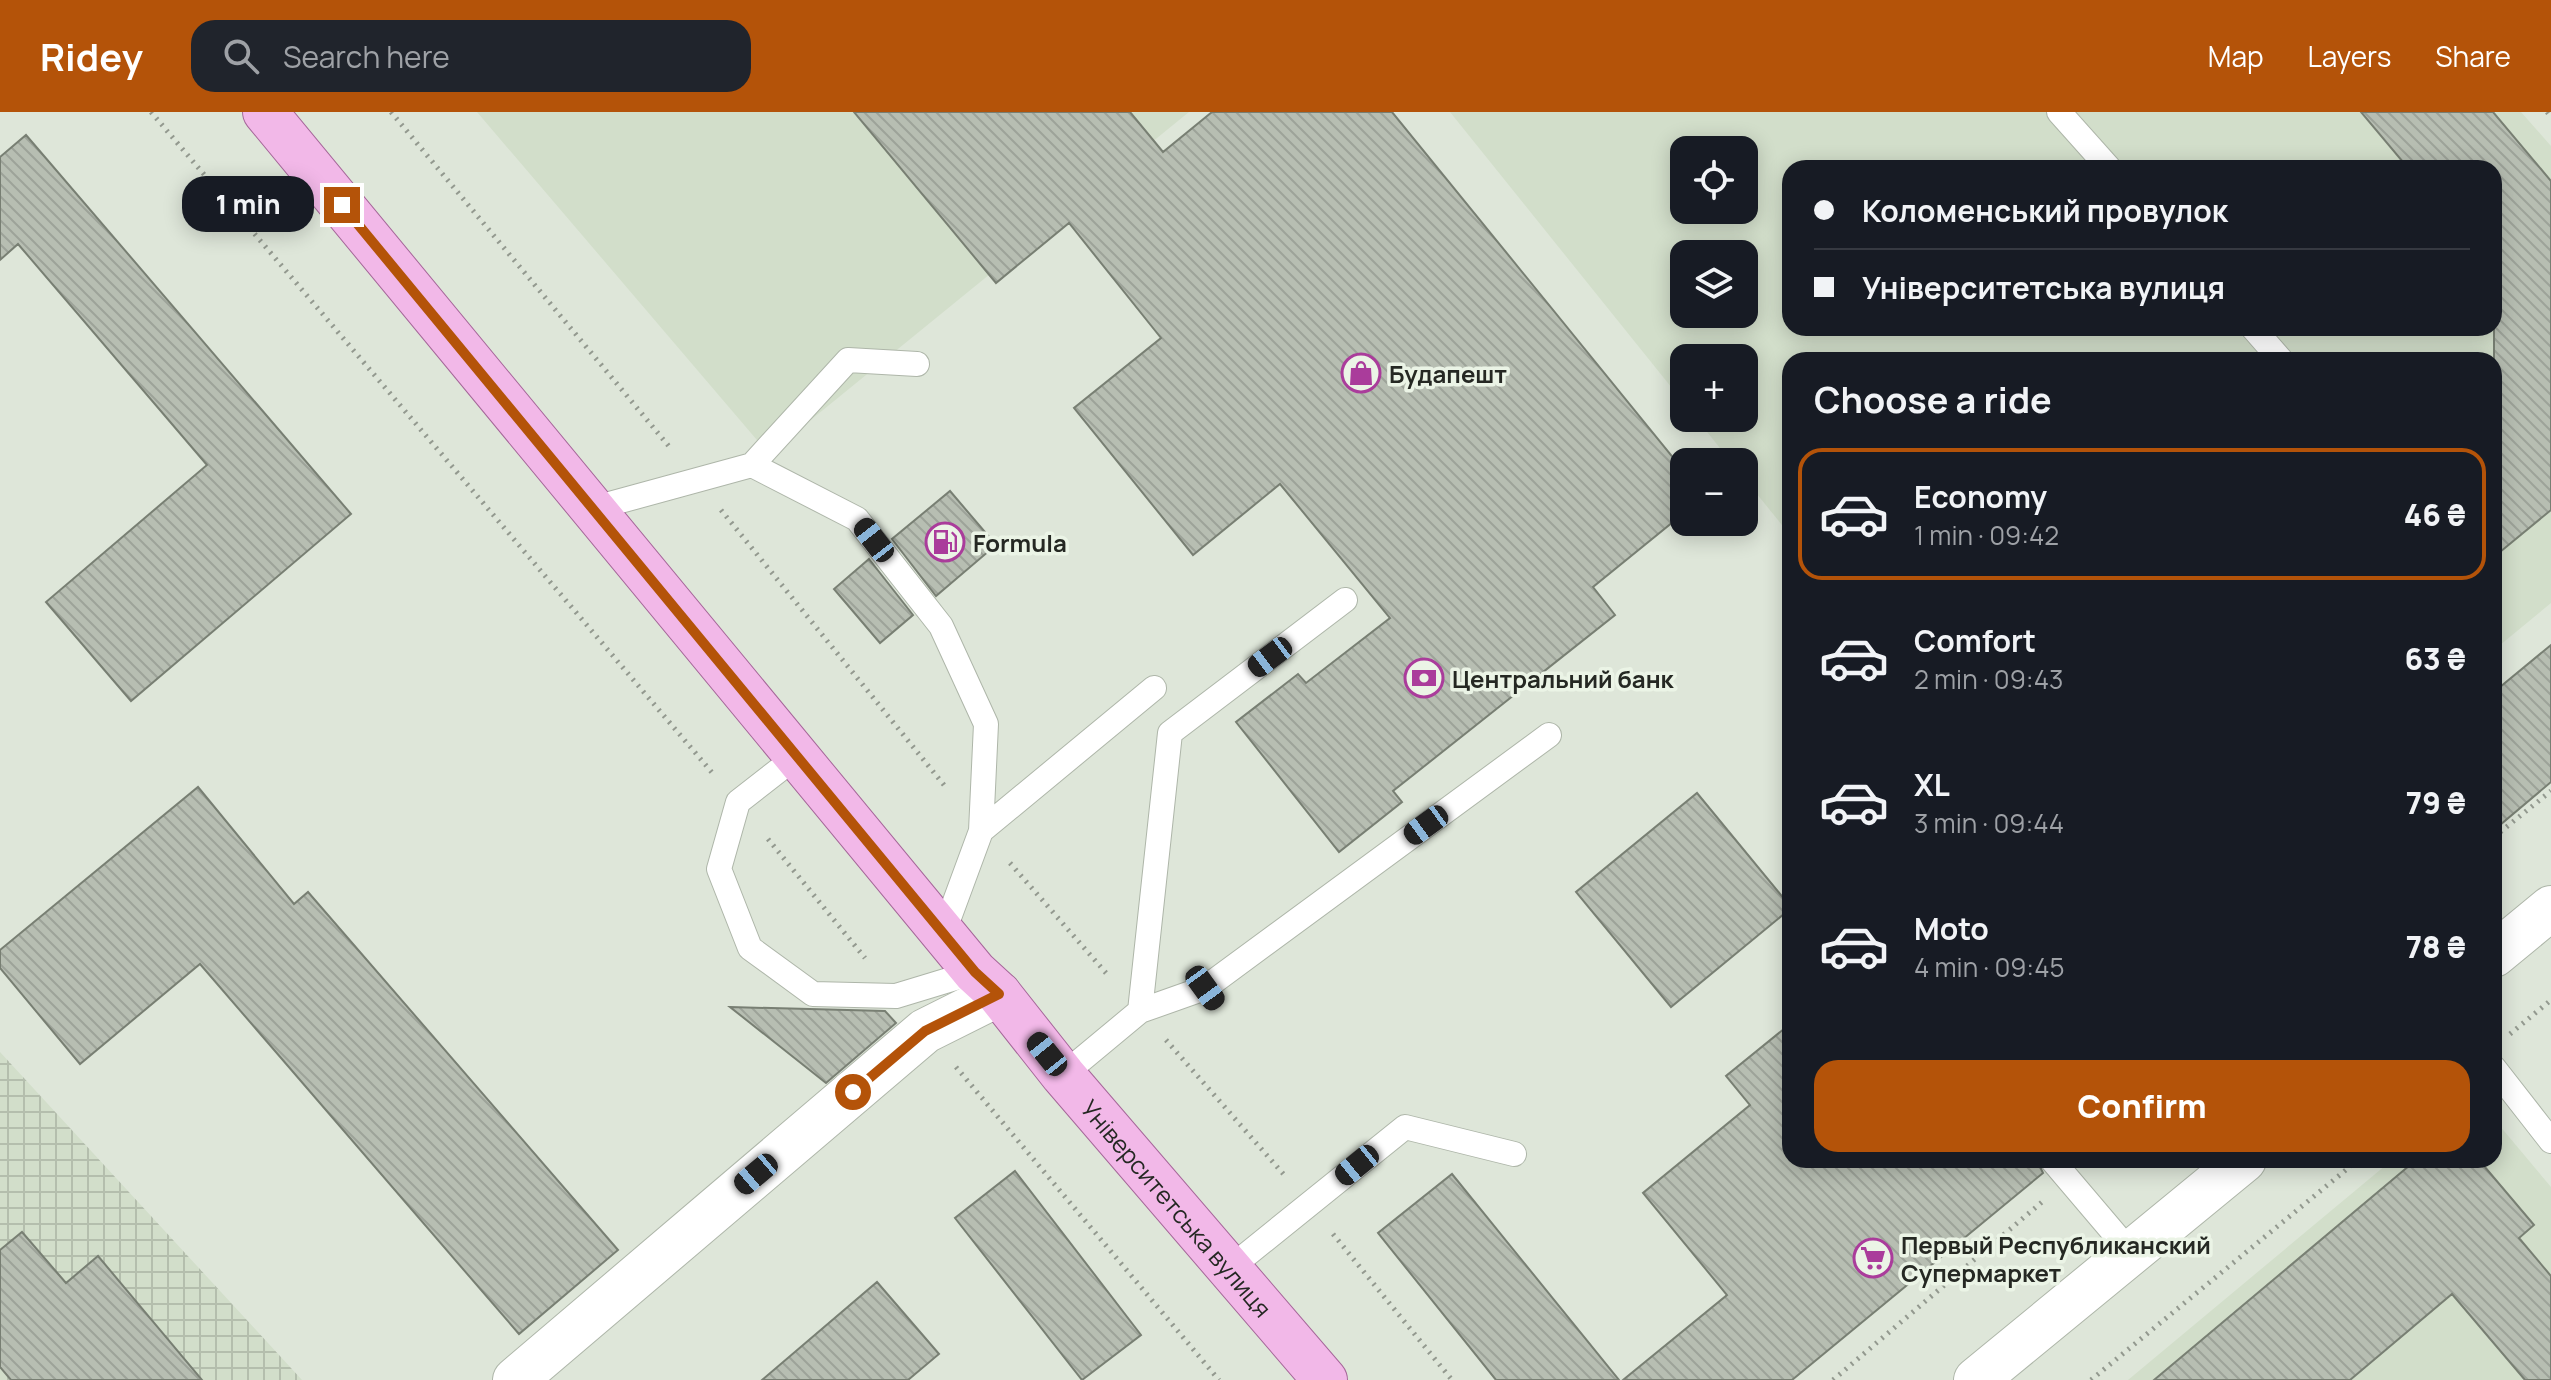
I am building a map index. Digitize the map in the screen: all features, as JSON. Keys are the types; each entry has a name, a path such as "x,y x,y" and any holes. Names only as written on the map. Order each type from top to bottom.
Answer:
{"main road":[{"name":"Університетська вулиця","path":"265,112 943,934 1325,1380"}],"street":[{"path":"2502,948 2551,908"},
{"path":"515,1380 925,1031 987,983"},
{"path":"1976,1380 2234,1168"}],"lane":[{"path":"2059,112 2102,160"},
{"path":"2260,336 2274,352"},
{"path":"591,509 752,465 848,360 917,364"},
{"path":"752,465 857,519 941,626 986,724 981,831 943,934"},
{"path":"1140,1011 1170,733 1345,600"},
{"path":"981,831 1154,688"},
{"path":"1063,1075 1140,1011 1212,997 1549,735"},
{"path":"797,756 738,802 719,869 750,948 813,994 896,996 987,983"},
{"path":"2502,1078 2551,1141"},
{"path":"1230,1268 1405,1127 1514,1154"},
{"path":"2059,1168 2131,1253"}],"path":[{"path":"151,112 738,802 896,996"},
{"path":"391,112 697,480 981,831 1309,1203 1452,1380"},
{"path":"2547,112 2551,117"},
{"path":"2502,831 2551,791"},
{"path":"2505,1038 2551,1000"},
{"path":"925,1031 1219,1380"},
{"path":"2091,1380 2348,1168"},
{"path":"1833,1380 2068,1179"}],"shaded area":[{"path":"477,112 1189,112 769,454"},
{"path":"1450,112 2521,112 2551,146 2551,603 2502,643 2502,352 1782,352 1782,525 1758,495 1758,448 1720,448 1707,432 1758,432 1758,344 1670,344 1670,386"},
{"path":"0,1052 302,1380 0,1380"},
{"path":"2502,1129 2551,1187 2551,1380 2128,1380 2382,1168 2502,1168"}],"building":[{"name":"Будапешт","path":"854,112 1130,112 1163,152 1212,112 1392,112 1670,454 1670,524 1593,587 1615,615 1393,791 1402,802 1339,852 1236,722 1298,674 1306,683 1390,618 1280,484 1193,555 1074,408 1161,338 1069,223 996,283"},
{"path":"2361,112 2493,112 2551,181 2551,510 2502,550 2502,352 2494,352 2494,336 2502,336 2502,160 2401,160"},
{"path":"26,135 351,514 131,701 46,602 207,465 18,244 0,260 0,157"},
{"name":"Formula","path":"950,491 996,545 936,596 892,539"},
{"path":"869,559 913,615 880,643 834,589"},
{"path":"2551,645 2551,782 2502,823 2502,685"},
{"path":"198,787 294,904 308,892 618,1250 519,1334 200,964 80,1064 0,968 0,950"},
{"path":"1697,793 1782,896 1782,916 1671,1007 1576,892"},
{"path":"730,1007 885,1011 896,1023 826,1083"},
{"path":"1782,1030 1782,1168 2041,1168 2043,1173 1792,1380 1623,1380 1727,1295 1643,1193 1750,1105 1726,1076"},
{"path":"2406,1168 2486,1168 2534,1225 2519,1238 2551,1276 2551,1380 2525,1380 2452,1294 2350,1380 2154,1380"},
{"path":"1015,1171 1141,1335 1082,1380 955,1218"},
{"path":"1452,1174 1619,1380 1496,1380 1378,1233"},
{"path":"22,1232 66,1283 98,1256 202,1380 11,1380 0,1367 0,1250"},
{"path":"877,1282 939,1354 908,1380 762,1380"}],"place":[{"name":"Будапешт","path":"1361,373"},
{"name":"Formula","path":"945,542"},
{"name":"Центральний банк","path":"1424,678"},
{"name":"Первый Республиканский Супермаркет","path":"1873,1258"}],"route":[{"path":"342,205 975,972 999,994 925,1031 853,1092"}]}
